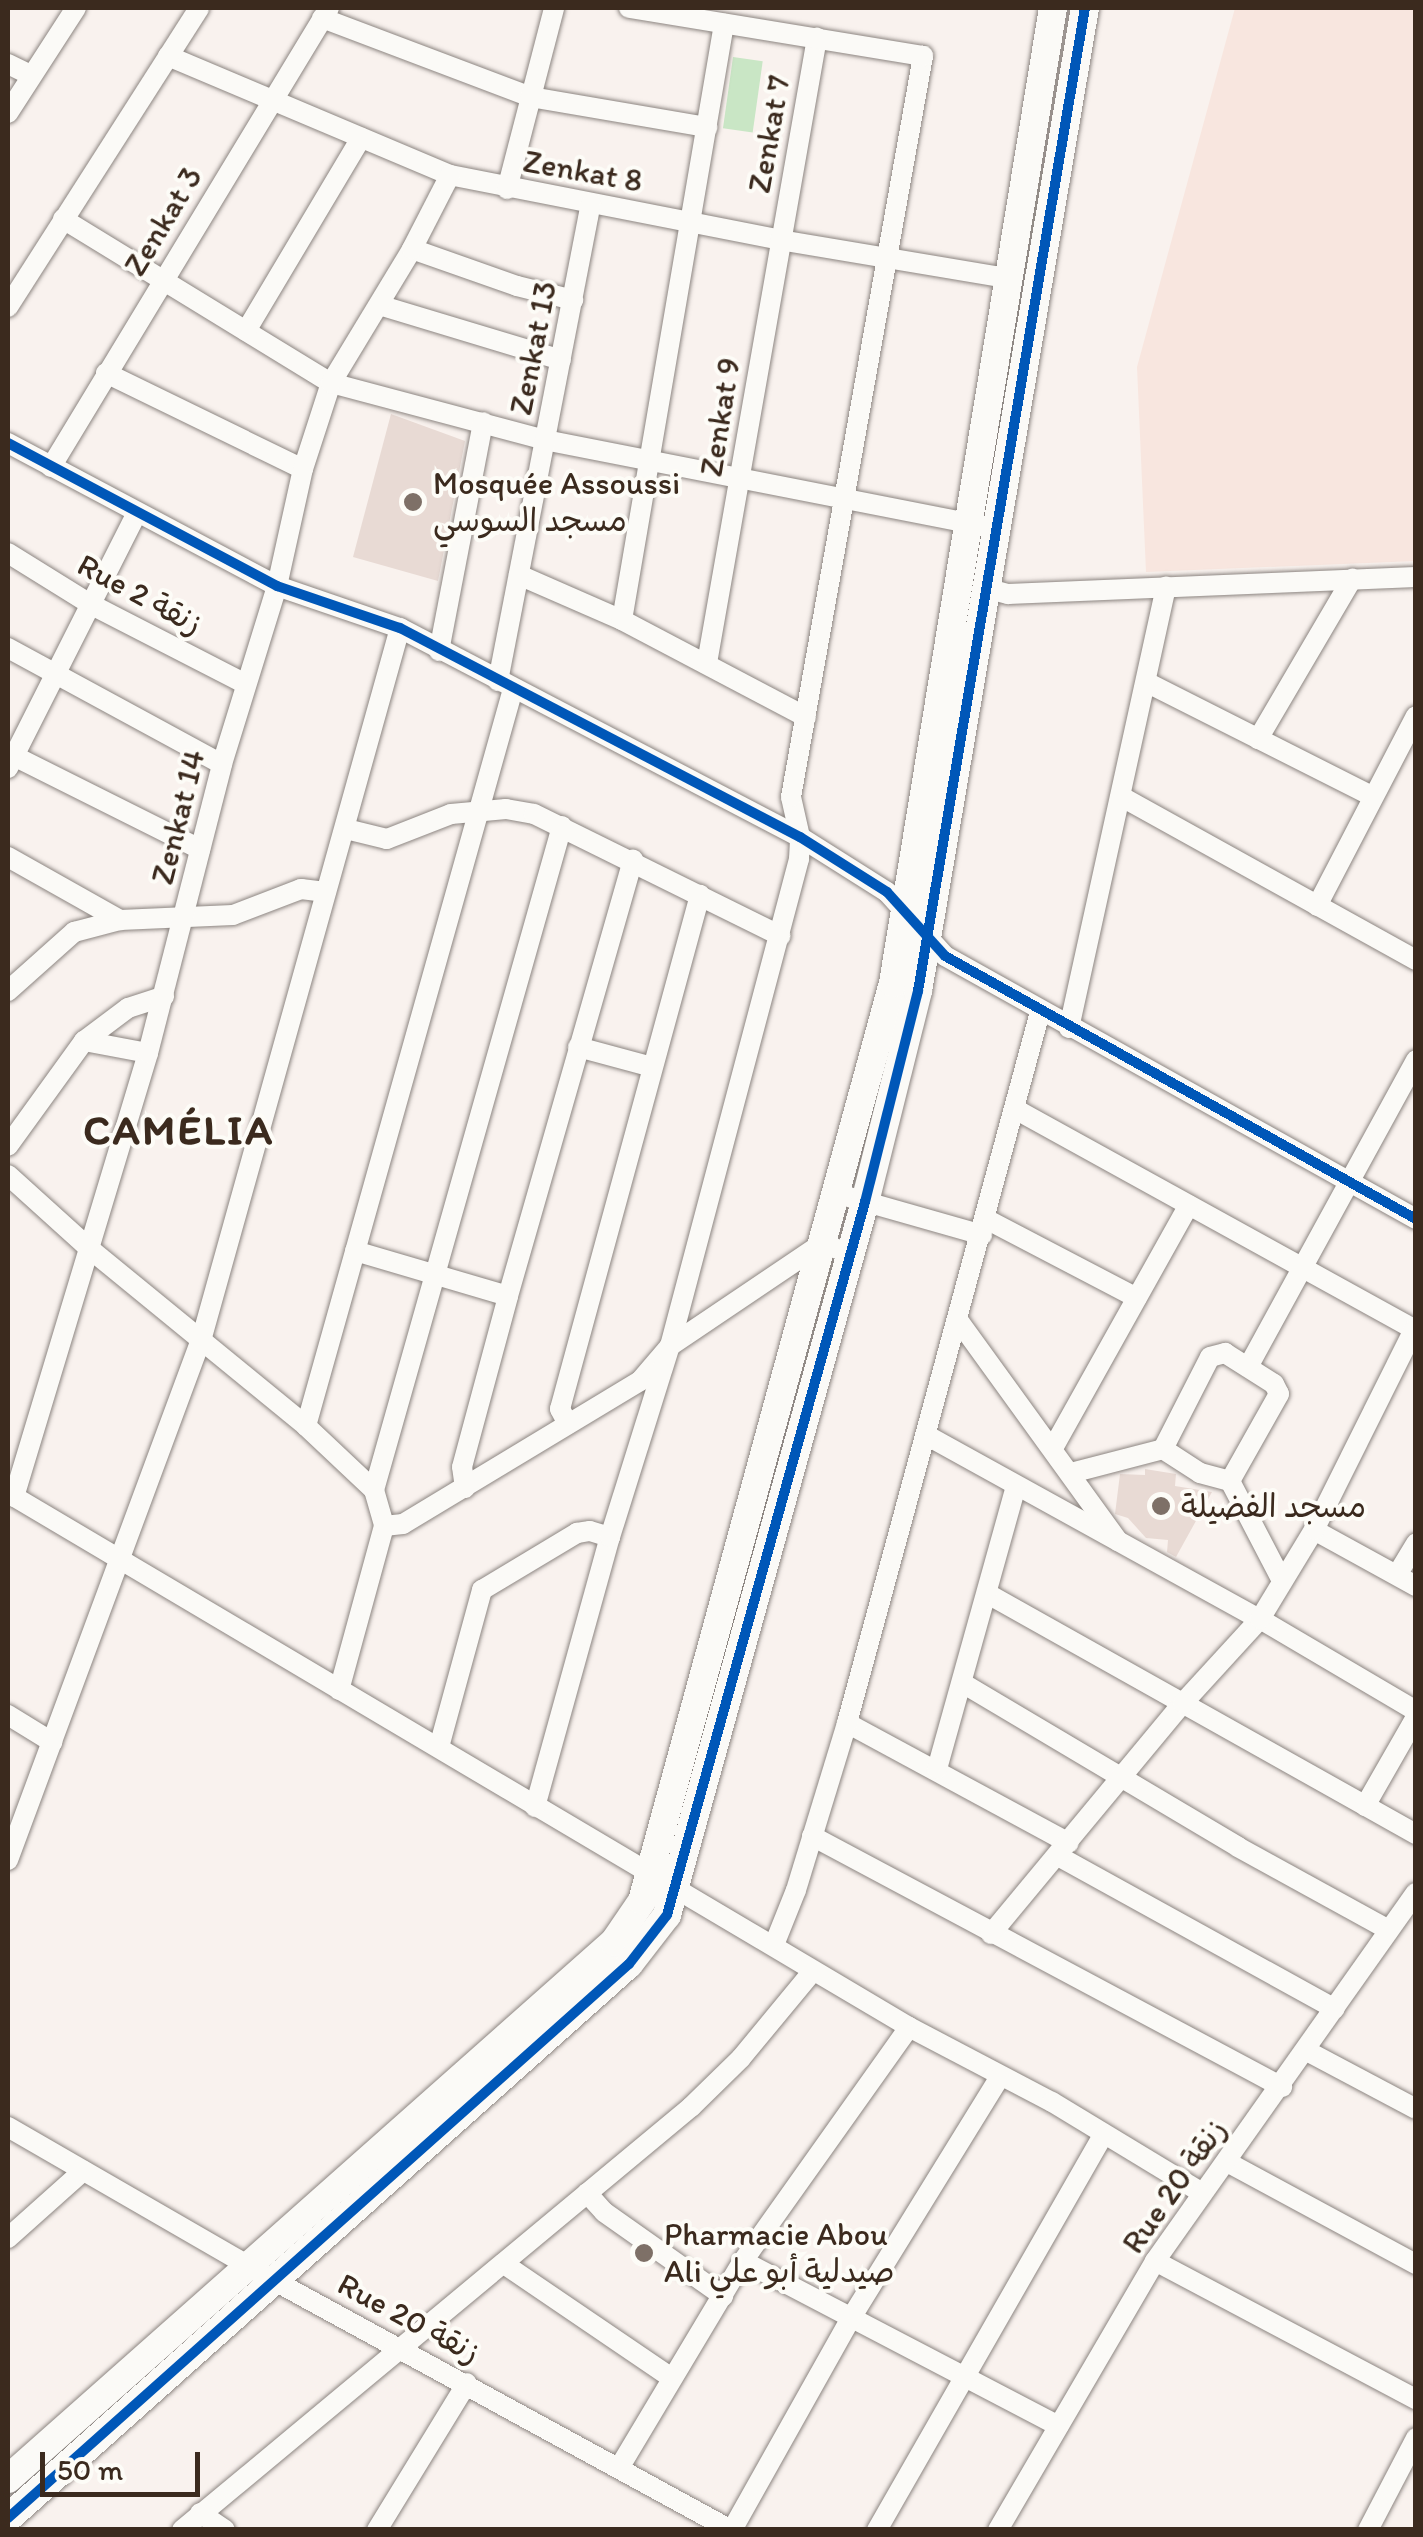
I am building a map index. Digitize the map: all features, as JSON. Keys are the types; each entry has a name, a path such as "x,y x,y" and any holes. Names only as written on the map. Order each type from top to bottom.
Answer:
{"street":[{"path":"8,113 76,8"},
{"path":"8,306 199,8"},
{"path":"507,189 554,8"},
{"path":"536,1808 610,1537 670,1346 782,936 800,838 792,797 923,56 629,8"},
{"path":"8,2479 614,1942 642,1901 892,983 1053,8"},
{"path":"8,2518 629,1964 667,1916 865,1202 918,991 1085,8"},
{"path":"326,13 531,98 706,126"},
{"name":"Zenkat 3","path":"51,467 326,13"},
{"path":"622,620 724,24"},
{"name":"Zenkat 7","path":"780,240 817,38"},
{"name":"Zenkat 8","path":"168,56 450,174 507,189 690,220 780,240 1008,278"},
{"path":"8,64 31,75"},
{"path":"246,331 361,138"},
{"name":"Zenkat 14","path":"11,1495 148,1053 222,764 277,586 303,470 331,384 412,250 450,174"},
{"name":"Zenkat 13","path":"306,1426 481,810 506,685 519,575 592,204"},
{"path":"63,220 160,283 331,384 545,440 994,528"},
{"name":"Zenkat 9","path":"707,663 780,240"},
{"path":"412,250 517,286 572,300"},
{"path":"378,305 561,360"},
{"path":"106,373 303,470"},
{"path":"439,651 484,422"},
{"path":"8,444 277,586 400,628 800,838 887,892 945,956 1416,1219"},
{"path":"138,513 56,676 9,759 200,849"},
{"name":"Rue 2 زنقة","path":"8,553 92,605 246,684"},
{"path":"519,575 622,620 806,717"},
{"path":"985,588 1008,594 1416,577"},
{"path":"1258,739 1352,579"},
{"path":"1068,1028 1148,683 1166,587"},
{"path":"8,1860 202,1337 400,628"},
{"path":"8,648 222,764"},
{"path":"1148,683 1372,796"},
{"path":"1317,906 1416,716"},
{"path":"1122,797 1416,960"},
{"path":"346,829 387,839 451,814 481,810 534,814 782,936"},
{"path":"374,1490 562,826"},
{"path":"8,857 120,920"},
{"path":"464,1488 462,1467 508,1296 633,860"},
{"path":"8,991 74,932 120,920 233,914 301,889 326,892"},
{"path":"568,1424 560,1409 700,895"},
{"path":"8,1146 84,1041 128,1008 164,996"},
{"path":"774,1945 847,1722 1040,1012"},
{"path":"84,1041 148,1053"},
{"path":"578,1047 652,1067"},
{"path":"1248,1367 1416,1060"},
{"path":"990,1934 1183,1703 1260,1619 1314,1530 1415,1329 1015,1108"},
{"path":"8,1174 90,1249 306,1426 374,1490 384,1526 339,1690"},
{"path":"835,1193 984,1227 1136,1298"},
{"path":"1053,1448 1189,1204"},
{"path":"384,1526 403,1524 640,1381 670,1346 821,1244"},
{"path":"821,1244 850,1253"},
{"path":"354,1251 508,1296"},
{"path":"958,1320 1120,1544"},
{"path":"1071,1473 1163,1448 1212,1354 1225,1353 1274,1384 1279,1394 1230,1482"},
{"path":"926,1435 1260,1619 1416,1714 1366,1806"},
{"path":"1163,1448 1200,1474 1230,1482 1282,1581"},
{"path":"937,1769 964,1684 1016,1486"},
{"path":"11,1495 909,2027 998,2078 1052,2102 1202,2193"},
{"path":"438,1747 482,1590 578,1533 590,1530 610,1537"},
{"path":"1314,1530 1406,1580 1416,1543"},
{"path":"988,1594 1416,1834"},
{"path":"964,1684 1390,1930"},
{"path":"8,1715 52,1742"},
{"path":"847,1722 937,1769 1063,1850 1335,2010"},
{"path":"812,1836 1282,2086"},
{"name":"Rue 20 زنقة","path":"998,2530 1154,2262 1416,1893"},
{"path":"182,2530 398,2346 587,2194 741,2058 814,1971"},
{"path":"619,2468 670,2377 743,2262 909,2027"},
{"path":"1307,2051 1416,2109"},
{"path":"731,2530 851,2318 998,2078"},
{"name":"Rue 20 زنقة","path":"8,2127 273,2280 731,2530"},
{"path":"877,2530 968,2378 1104,2134"},
{"path":"1226,2162 1416,2264"},
{"path":"8,2238 83,2170"},
{"path":"587,2194 604,2212 723,2296"},
{"path":"743,2262 1058,2426"},
{"path":"1154,2262 1414,2395"},
{"path":"504,2264 670,2377"},
{"path":"385,2527 467,2383"},
{"path":"1368,2530 1416,2438"},
{"path":"200,2513 225,2530"}],"shaded area":[{"path":"1235,8 1415,8 1415,561 1146,572 1137,367"}],"green space":[{"path":"733,57 763,61 753,132 723,128"}],"building":[{"name":"Mosquée Assoussi مسجد السوسي","path":"391,414 465,441 438,581 353,557"},
{"name":"مسجد الفضيلة","path":"1145,1469 1176,1474 1175,1486 1212,1492 1176,1557 1167,1552 1168,1540 1146,1538 1128,1518 1115,1514 1120,1474 1145,1475"}],"cycle path":[{"path":"8,2518 629,1964 667,1915 865,1202 918,991 1085,8"},
{"path":"8,443 277,586 400,628 800,837 887,892 945,956 1416,1219"}],"place":[{"name":"Mosquée Assoussi مسجد السوسي","path":"413,502"},
{"name":"مسجد الفضيلة","path":"1161,1506"},
{"name":"Pharmacie Abou Ali صيدلية أبو علي","path":"644,2253"}],"district":[{"name":"CAMÉLIA","path":"179,1130"}]}
